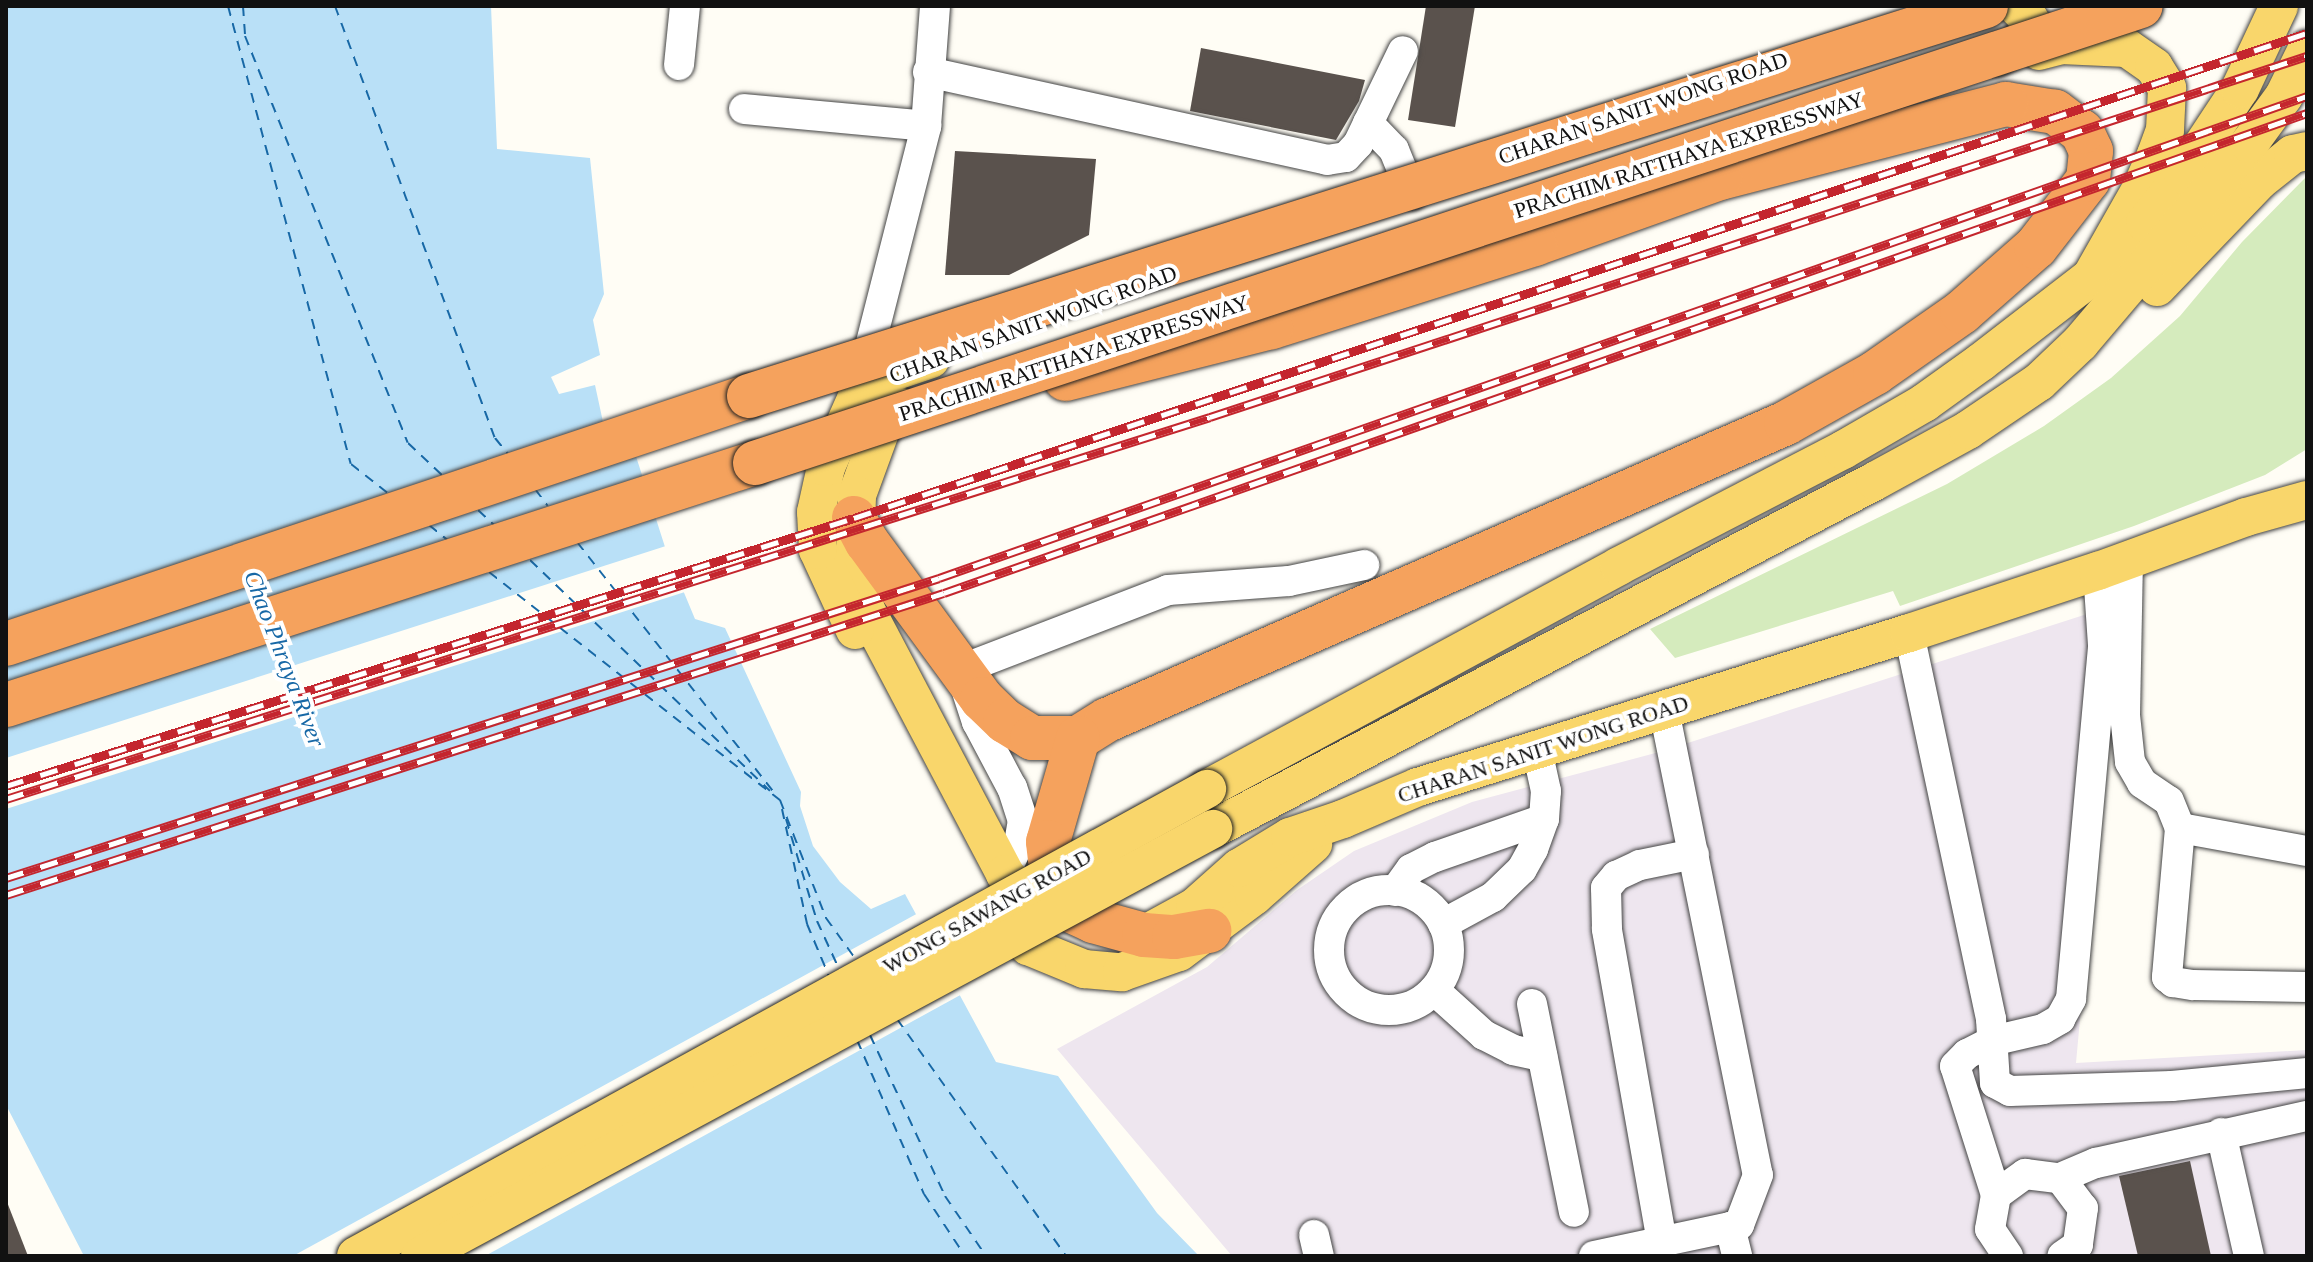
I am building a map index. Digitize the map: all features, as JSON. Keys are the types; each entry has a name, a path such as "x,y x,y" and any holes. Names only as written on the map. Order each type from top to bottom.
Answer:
{"highway":[{"path":"6,644 749,396 1986,6"},
{"name":"PRACHIM RATTHAYA EXPRESSWAY","path":"6,705 2141,6"},
{"path":"854,518 867,542 960,670 1005,721 1032,738 1078,738 1107,720 1786,423 1875,373 1962,312 2036,247 2073,204 2088,180 2091,151 2082,132 2055,112 2006,104 1720,178 1535,244 1271,327 1026,389 953,397"},
{"path":"1078,738 1048,842 1054,895 1074,912 1093,921 1144,935 1174,937 1209,931"}],"main road":[{"name":"CHARAN SANIT WONG ROAD","path":"1343,819 1209,931 1179,952 1122,972 1084,969 1028,946 1006,915 828,578 818,550 816,512 826,467 856,399 887,374 1213,258 1412,194 1539,138 1959,6"},
{"path":"1981,67 2020,43 2028,32 2030,20 2016,6"},
{"name":"CHARAN SANIT WONG ROAD","path":"1619,566 1843,450 1924,403 2091,277 2145,223 2183,175 2240,89 2279,6"},
{"name":"CHARAN SANIT WONG ROAD","path":"2091,277 2142,187 2156,155 2165,130 2167,88 2154,67 2127,48 2061,45 1981,67 1564,204 1411,241 1025,356 952,382 906,403 883,424 860,480 854,518 855,567 866,610 1005,874 1036,913 1068,933 1095,942 1120,943 1144,935 1195,907 1239,868 1290,837 1343,819 1418,787 1909,633 2246,517 2307,500"},
{"path":"2080,343 2249,144 2284,96 2307,49"},
{"path":"2080,343 2148,297 2259,181 2302,149"},
{"name":"WONG SAWANG ROAD","path":"420,1256 1213,829 1968,430 2039,382 2080,343"},
{"name":"CHARAN SANIT WONG ROAD","path":"2246,517 2307,477"},
{"name":"WONG SAWANG ROAD","path":"356,1256 1619,566"}],"street":[{"path":"679,65 685,6"},
{"path":"856,399 926,126 935,6"},
{"path":"928,72 1327,160 1346,157 1358,144 1403,51"},
{"path":"744,109 926,126"},
{"path":"1368,123 1394,150 1412,194"},
{"path":"1005,874 1019,843 1023,821 1012,788 977,722 960,670 1168,590 1289,581 1364,565"},
{"path":"2113,565 2130,762 2142,783 2169,801 2180,828 2167,977 2173,982 2193,985 2307,987"},
{"path":"2008,1256 1990,1229 1996,1195 1955,1066 1967,1054 1992,1041 2043,1029 2060,1019 2071,999 2113,565"},
{"path":"1909,633 1991,1019 1995,1083 2010,1091 2172,1086 2307,1073"},
{"path":"1594,1256 1662,1242 1733,1242 1758,1175 1664,710"},
{"path":"1443,924 1454,921 1507,886 1533,849 1544,819 1546,791 1537,750"},
{"path":"1395,891 1411,869 1435,857 1544,819"},
{"path":"2180,828 2307,851"},
{"path":"1662,1242 1607,929 1606,888 1616,876 1640,865 1694,854"},
{"path":"1395,891 1423,901 1443,924 1449,959 1434,990 1405,1008 1378,1009 1354,998 1334,972 1330,942 1341,914 1365,896 1395,891"},
{"path":"1434,990 1484,1035 1513,1050 1542,1056"},
{"path":"1532,1004 1574,1212"},
{"path":"1996,1195 2025,1174 2060,1178 2096,1163 2307,1116"},
{"path":"2221,1133 2249,1256"},
{"path":"2060,1178 2083,1208 2078,1245 2062,1256"}],"shaded area":[{"path":"2118,604 2076,1063 2307,1050 2307,1256 1232,1256 1057,1049 1207,967 1297,890 1354,851 1472,802 1663,751"}],"green space":[{"path":"2307,176 2307,449 2265,475 2134,526 1900,606 1893,591 1675,658 1650,629 1947,484 2044,426 2111,378 2180,316 2242,242"}],"water":[{"name":"Chao Phraya River","path":"6,6 491,6 497,149 590,158 604,294 593,320 600,355 551,377 559,394 595,385 603,422 626,425 665,547 695,619 725,628 801,792 800,806 813,846 840,882 871,909 905,894 996,1062 1058,1076 1157,1213 1199,1256 84,1256 6,1105"}],"pier":[{"path":"669,545 688,591 6,809 6,758"},
{"path":"920,912 964,993 485,1256 293,1256"}],"building":[{"path":"1426,6 1475,6 1455,127 1408,120"},
{"path":"1201,48 1365,80 1359,101 1336,140 1190,111"},
{"path":"955,151 1096,159 1089,235 1009,275 945,275"},
{"path":"2190,1161 2211,1256 2138,1256 2119,1176"},
{"path":"7,1202 28,1256 6,1256"}],"ferry route":[{"path":"228,6 351,464 389,494"},
{"path":"243,6 245,36 408,443 442,475"},
{"path":"335,6 495,438 509,455"},
{"path":"535,489 548,506"},
{"path":"478,510 494,525"},
{"path":"429,525 449,541"},
{"path":"577,542 776,795"},
{"path":"530,560 770,791"},
{"path":"489,572 780,800 826,918 857,961"},
{"path":"782,809 807,924 829,976"},
{"path":"786,819 817,921 840,971"},
{"path":"897,1019 1066,1256"},
{"path":"870,1035 945,1196 986,1256"},
{"path":"857,1040 924,1194 965,1256"}],"railway":[{"path":"6,786 854,518 2307,33"},
{"path":"6,799 1210,417 2307,56"},
{"path":"6,878 939,578 2307,96"},
{"path":"6,895 944,593 2307,113"}]}
